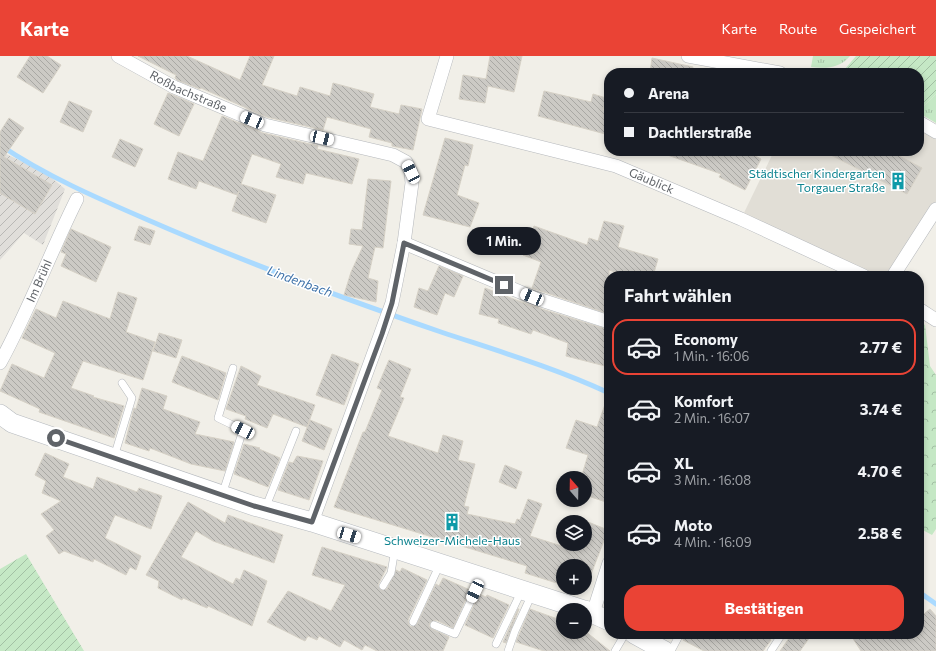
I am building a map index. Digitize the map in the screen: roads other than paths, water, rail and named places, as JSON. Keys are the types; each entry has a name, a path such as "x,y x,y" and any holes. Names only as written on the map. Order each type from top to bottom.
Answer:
{"main road":[{"path":"0,414 12,423 222,495 312,522 593,614"},
{"path":"643,639 665,651"}],"street":[{"name":"Roßbachstraße","path":"118,56 174,87 265,125 393,154 406,162 411,172 412,183 404,243 392,303 382,334 312,522"},
{"name":"Gäublick","path":"447,56 428,119 616,166 741,219 853,271"},
{"path":"688,56 753,68"},
{"path":"924,125 936,132"},
{"name":"Im Brühl","path":"0,363 13,340 77,199"},
{"path":"896,271 936,209"},
{"path":"404,243 532,297 604,320"},
{"path":"924,312 936,320"},
{"path":"593,614 604,579"}],"lane":[{"path":"222,495 243,430 218,418 233,368"},
{"path":"114,458 132,398 122,383"},
{"path":"265,509 296,431"},
{"path":"383,586 390,573 395,549"},
{"path":"413,622 440,564"},
{"path":"434,625 456,634 482,577"},
{"path":"496,644 527,592"},
{"path":"508,651 527,592"},
{"path":"615,651 622,639"},
{"path":"671,651 677,639"},
{"path":"772,651 779,639"}],"waterway":[{"name":"Lindenbach","path":"0,145 35,167 72,186 129,212 220,250 293,279 547,368 604,391"},
{"name":"Lindenbach","path":"924,596 936,604"}],"place":[{"name":"Städtischer Kindergarten Torgauer Straße","path":"898,181"},
{"name":"Schweizer-Michele-Haus","path":"452,522"}]}
